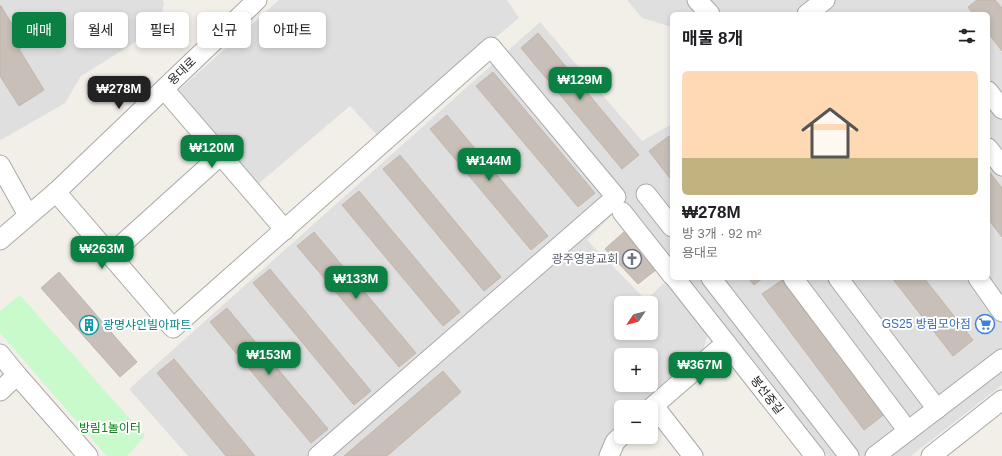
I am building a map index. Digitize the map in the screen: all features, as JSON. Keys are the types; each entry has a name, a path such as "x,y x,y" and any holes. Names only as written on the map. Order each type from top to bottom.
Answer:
{"street":[{"path":"697,0 708,12"},
{"path":"810,12 824,0"},
{"name":"용대로","path":"0,240 56,192 164,88 249,3"},
{"path":"56,192 173,328 490,47 616,197 318,456"},
{"path":"164,88 285,230"},
{"path":"990,93 1002,109"},
{"path":"990,151 1002,166"},
{"path":"110,255 221,155"},
{"path":"0,165 28,215"},
{"path":"646,194 670,224"},
{"path":"622,212 670,272"},
{"name":"봉선중길","path":"676,280 815,456"},
{"path":"713,280 849,456"},
{"path":"795,280 908,431"},
{"path":"840,280 937,409"},
{"path":"979,280 1002,312"},
{"path":"658,402 726,343"},
{"path":"0,354 88,456"},
{"path":"875,456 1002,359"},
{"path":"0,391 17,375"},
{"path":"937,454 1002,400"},
{"path":"658,414 693,456"},
{"path":"609,456 615,444"}],"shaded area":[{"path":"0,0 163,0 164,4 162,12 136,12 136,42 128,47 128,12 74,12 74,48 126,48 81,76 65,103 1,140"},
{"path":"279,0 507,0 519,18 378,136 350,106 257,185 178,91 226,48 251,48 251,25 259,18 259,48 326,48 326,12 266,12"},
{"path":"627,0 1002,0 1002,385 911,456 828,456 688,280 990,280 990,12 670,12 670,26 642,18"},
{"path":"540,22 642,141 670,125 670,258 625,202 587,240 642,296 614,296 614,340 658,340 658,296 650,296 666,281 707,335 704,349 658,388 658,348 614,348 614,392 654,392 644,400 614,400 614,427 603,448 601,456 188,456 129,389"}],"green space":[{"name":"방림1놀이터","path":"20,295 145,436 127,456 107,456 0,333 0,311"}],"building":[{"path":"977,0 995,0 1002,8 1002,51 990,36 990,12 972,12 968,7"},
{"path":"1,6 12,24 12,48 21,48 19,49 44,90 19,106 0,76"},
{"path":"538,33 639,155 622,169 521,48"},
{"path":"493,72 595,193 578,207 476,86"},
{"path":"447,115 548,236 531,250 430,129"},
{"path":"669,136 670,178 649,151"},
{"path":"400,155 501,277 484,291 383,169"},
{"path":"990,173 1002,188 1002,237 990,222"},
{"path":"359,191 460,312 443,326 342,205"},
{"name":"광주영광교회","path":"625,231 657,269 638,284 605,249"},
{"path":"314,232 416,353 399,367 297,246"},
{"path":"270,269 371,391 354,405 253,283"},
{"name":"광명샤인빌아파트","path":"59,272 137,362 120,377 41,288"},
{"path":"750,280 760,280 754,285"},
{"path":"782,280 886,413 864,430 762,294"},
{"path":"894,280 926,280 973,340 953,356"},
{"path":"227,308 328,429 311,443 210,322"},
{"path":"174,359 255,456 226,456 157,373"},
{"path":"443,371 461,392 387,456 344,456"}],"place":[{"name":"광주영광교회","path":"632,259"},
{"name":"GS25 방림모아점","path":"985,324"},
{"name":"광명샤인빌아파트","path":"89,325"}]}
